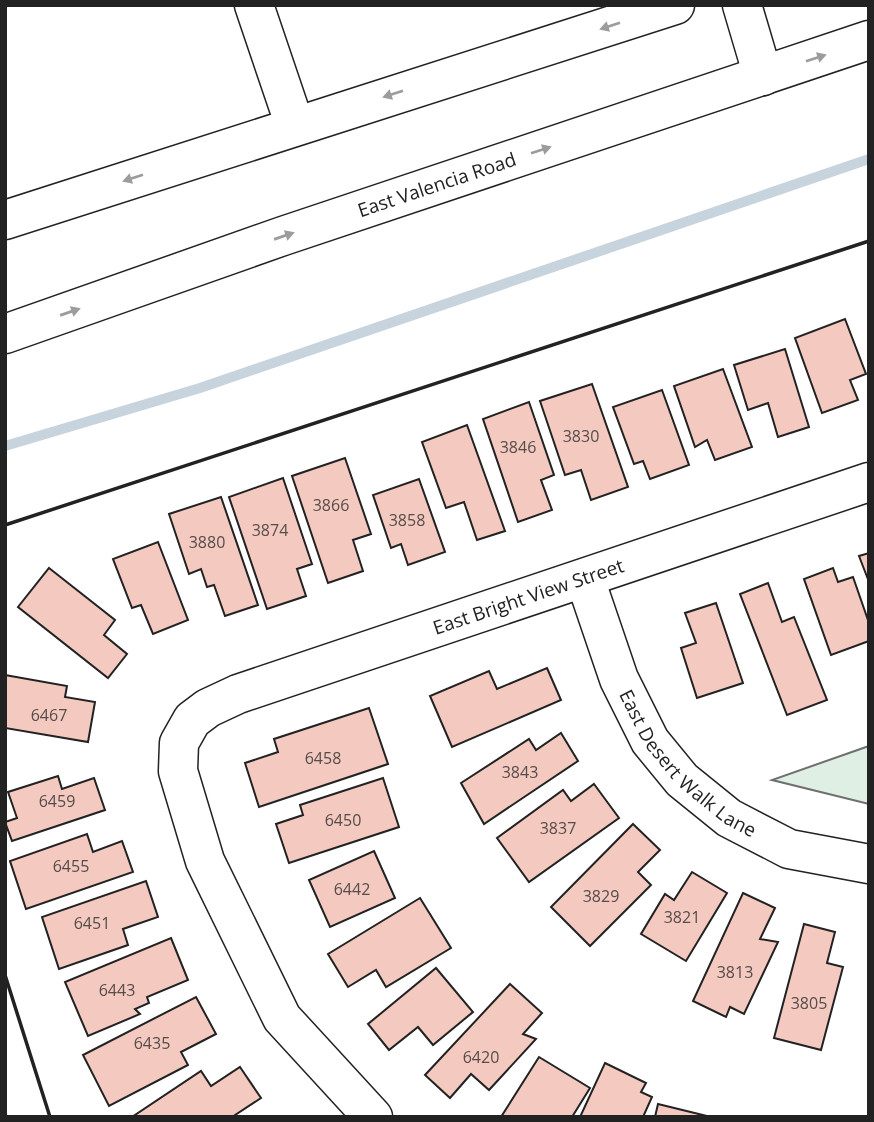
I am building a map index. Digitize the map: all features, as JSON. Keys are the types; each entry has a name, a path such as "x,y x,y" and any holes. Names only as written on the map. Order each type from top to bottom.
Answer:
{"main road":[{"path":"254,5 295,125"},
{"path":"5,220 675,5"},
{"path":"742,5 763,76"},
{"name":"East Valencia Road","path":"5,334 282,236 869,40"},
{"name":"East Bright View Street","path":"373,1117 282,1018 205,861 178,771 179,743 192,720 208,708 238,694 869,482"},
{"name":"East Desert Walk Lane","path":"585,579 619,679 650,741 682,780 729,818 789,849 869,864"}],"green space":[{"path":"869,746 869,804 772,780"}],"building":[{"path":"845,319 866,374 850,380 858,400 822,413 795,338"},
{"path":"785,349 809,427 778,437 768,403 748,410 734,365"},
{"path":"723,369 752,447 715,460 707,440 695,447 674,386"},
{"path":"592,384 628,487 591,500 581,470 565,475 540,401"},
{"path":"662,390 689,465 650,479 643,461 634,464 613,407"},
{"path":"529,402 554,475 541,480 552,510 518,522 483,419"},
{"path":"467,425 505,531 477,540 464,502 446,508 422,442"},
{"path":"345,458 371,534 353,540 363,571 328,583 292,476"},
{"path":"283,478 312,564 297,569 306,596 267,609 229,497"},
{"path":"419,479 445,552 408,565 401,544 391,548 373,495"},
{"path":"221,497 258,605 225,616 214,585 207,587 201,569 189,574 169,514"},
{"path":"158,542 188,620 153,634 141,605 132,608 113,559"},
{"path":"869,553 869,582 859,556"},
{"path":"49,568 115,620 104,635 127,654 108,678 18,607"},
{"path":"833,568 838,582 853,577 869,623 869,641 831,655 804,579"},
{"path":"768,583 782,622 794,617 827,700 787,715 740,594"},
{"path":"716,603 743,683 697,698 681,648 696,643 685,613"},
{"path":"547,668 561,700 452,747 430,696 489,671 497,689"},
{"path":"5,675 67,686 65,697 95,702 88,742 5,728"},
{"path":"369,708 388,764 259,807 245,763 278,752 274,739"},
{"path":"561,733 578,761 484,824 461,783 529,739 536,750"},
{"path":"58,776 62,789 94,778 105,810 12,841 5,822 17,818 8,792"},
{"path":"383,778 399,827 289,863 276,824 303,815 300,805"},
{"path":"594,784 619,818 529,882 497,838 563,790 571,801"},
{"path":"633,824 660,850 638,872 651,885 590,946 551,907"},
{"path":"87,834 93,852 122,841 133,872 26,909 10,861"},
{"path":"374,851 395,898 330,927 309,880"},
{"path":"692,872 727,893 686,961 641,934 665,894 674,900"},
{"path":"146,881 158,917 123,929 128,945 59,969 42,917"},
{"path":"743,893 775,908 760,939 778,942 744,1014 730,1007 726,1017 693,1001"},
{"path":"420,898 451,948 386,987 376,970 348,987 328,954"},
{"path":"804,924 835,932 827,963 843,967 821,1050 774,1038"},
{"path":"171,938 188,980 147,997 149,1003 135,1009 140,1014 88,1036 65,982"},
{"path":"436,968 473,1012 433,1045 418,1027 389,1050 368,1024"},
{"path":"510,984 542,1013 523,1034 536,1039 489,1090 471,1074 450,1098 425,1075"},
{"path":"196,997 216,1034 181,1052 188,1065 109,1106 83,1055"},
{"path":"539,1057 590,1088 572,1117 501,1117"},
{"path":"605,1063 646,1083 641,1092 652,1097 643,1117 580,1117"},
{"path":"240,1067 261,1098 232,1117 132,1117 201,1071 211,1086"},
{"path":"658,1104 711,1117 655,1117"}],"waterway":[{"path":"5,446 200,388 869,159"}],"wall":[{"path":"5,525 869,241"},
{"path":"5,975 50,1117"}]}
